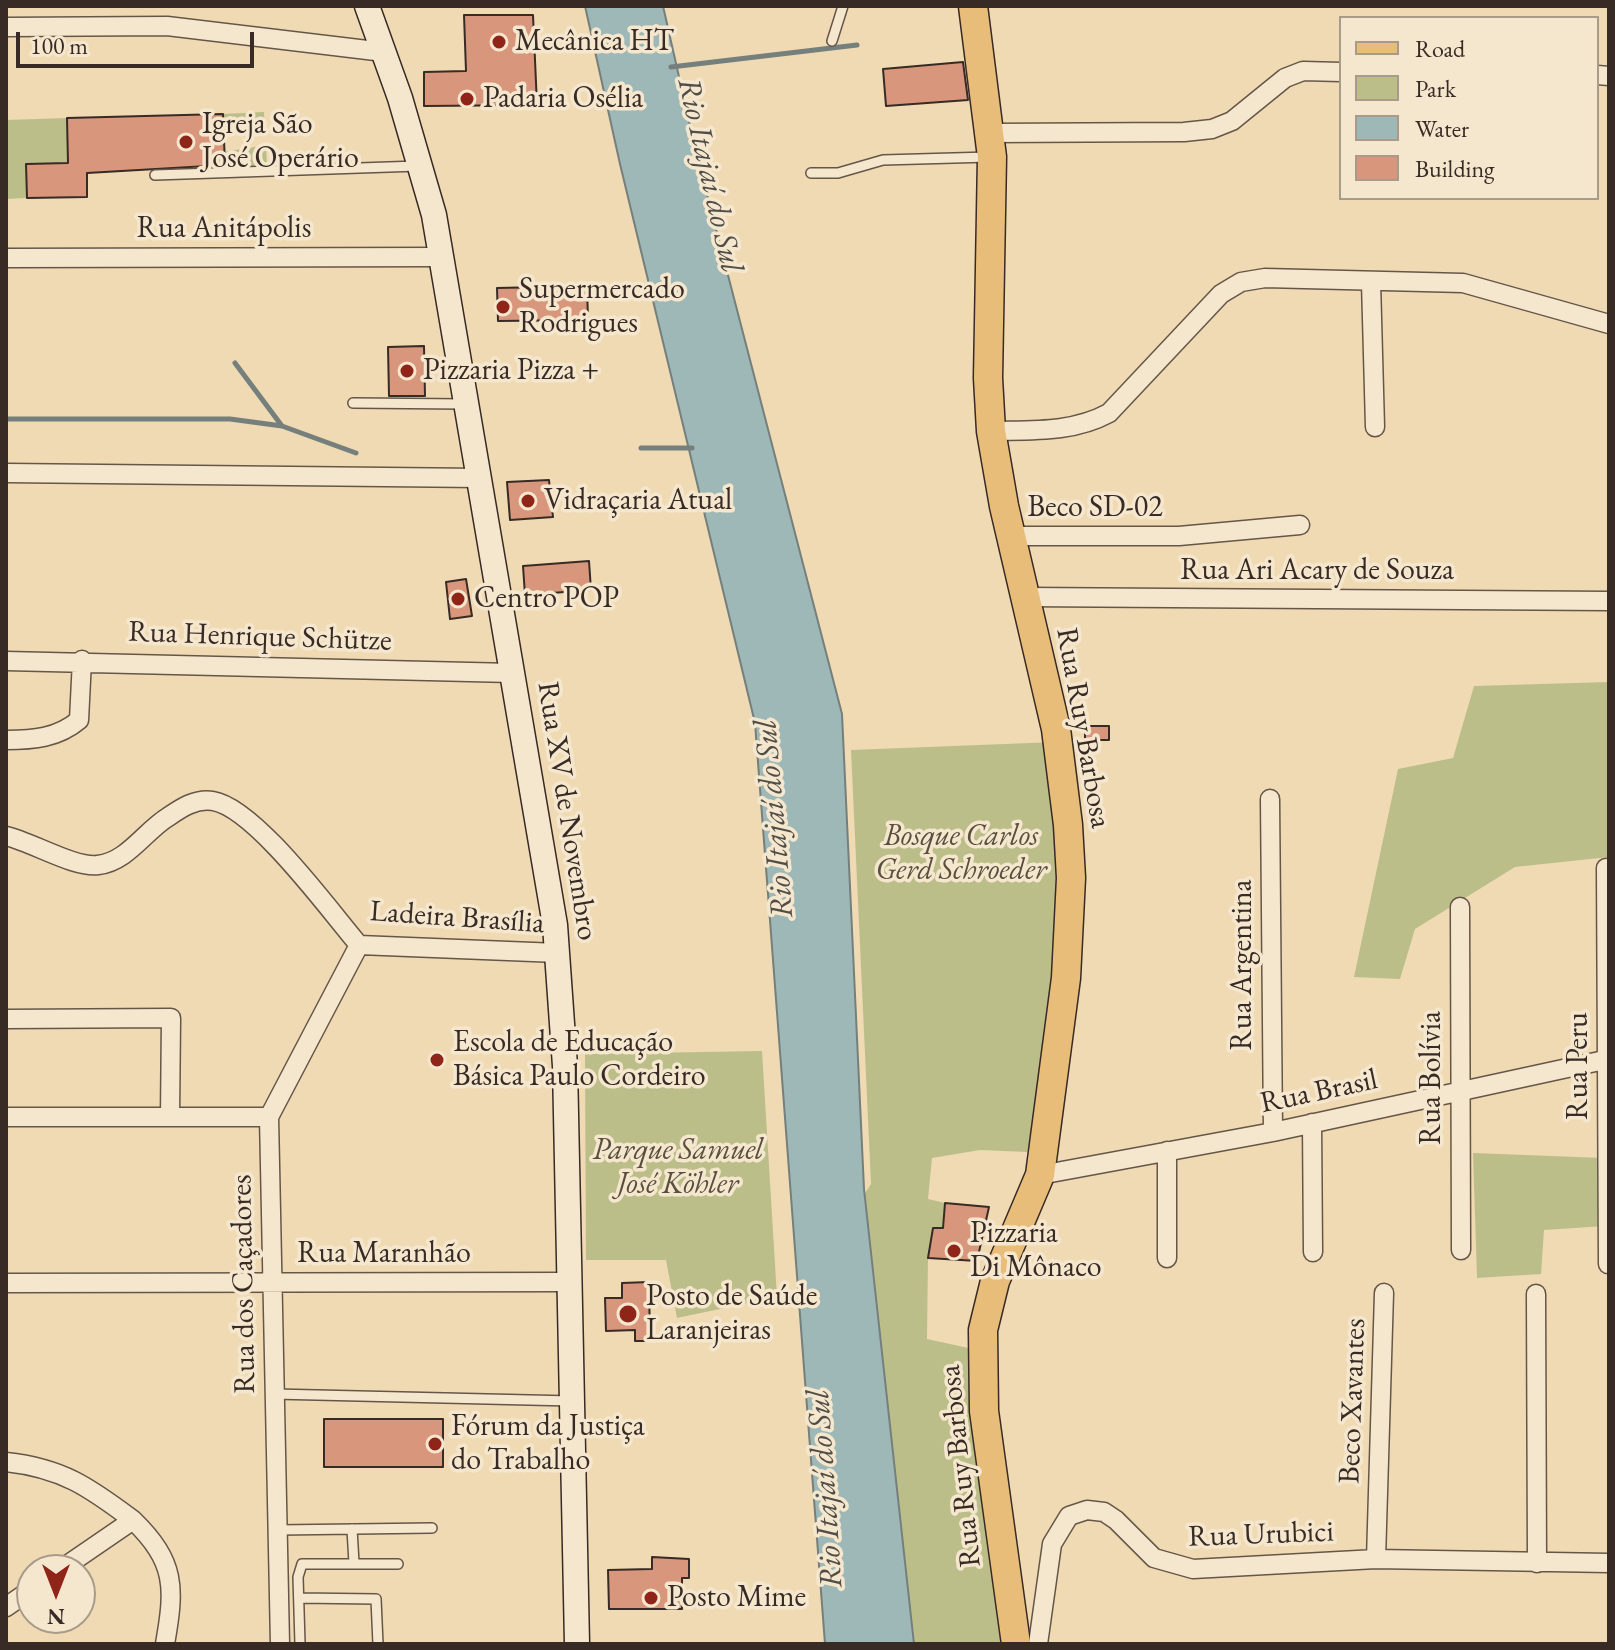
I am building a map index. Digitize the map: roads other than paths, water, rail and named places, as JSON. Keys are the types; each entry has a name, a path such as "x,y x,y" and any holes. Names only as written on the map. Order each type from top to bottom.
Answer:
{"main road":[{"name":"Rua XV de Novembro","path":"367,6 421,166 441,257 558,953 565,1066 577,1644"},
{"name":"Rua Ruy Barbosa","path":"973,6 991,145 988,378 991,431 1011,536 1056,729 1071,878 1066,978 1040,1175 987,1305 981,1357 984,1411 1016,1644"}],"street":[{"path":"6,27 167,26 384,52"},
{"path":"991,145 1212,129 1232,121 1285,78 1303,71 1339,72"},
{"name":"Rua Anitápolis","path":"6,258 441,257"},
{"path":"991,431 1066,428 1092,422 1109,413 1221,294 1241,282 1265,278 1463,283 1609,324"},
{"path":"1371,282 1375,427"},
{"path":"6,473 480,478"},
{"name":"Beco SD-02","path":"1011,536 1179,536 1300,525"},
{"name":"Rua Ari Acary de Souza","path":"1025,597 1609,601"},
{"path":"6,740 49,736 79,720 82,660"},
{"name":"Rua Henrique Schütze","path":"6,661 82,660 512,673"},
{"name":"Rua Argentina","path":"1270,799 1273,1132"},
{"name":"Ladeira Brasília","path":"6,836 78,862 102,865 123,855 180,809 193,803 215,801 232,808 256,827 359,945 558,953"},
{"name":"Rua Peru","path":"1606,868 1608,1264"},
{"name":"Rua Bolívia","path":"1460,907 1461,1250"},
{"name":"Rua dos Caçadores","path":"280,1644 269,1117 359,945"},
{"path":"6,1019 171,1018 170,1117"},
{"name":"Rua Brasil","path":"1040,1175 1273,1132 1608,1060"},
{"path":"6,1117 269,1117"},
{"path":"1312,1123 1313,1252"},
{"path":"1167,1151 1167,1258"},
{"name":"Rua Maranhão","path":"6,1283 569,1282"},
{"name":"Beco Xavantes","path":"1376,1559 1384,1293"},
{"path":"1536,1294 1537,1563"},
{"path":"6,1462 60,1472 80,1481 133,1520 160,1549 168,1566 171,1598 165,1644"},
{"name":"Rua Urubici","path":"1038,1644 1052,1544 1069,1516 1087,1510 1104,1512 1116,1520 1154,1558 1193,1569 1376,1559 1609,1563"},
{"path":"83,1554 133,1520"}],"lane":[{"path":"832,41 843,6"},
{"path":"811,173 838,173 883,160 991,145"},
{"path":"155,175 421,166"},
{"path":"353,403 468,404"},
{"path":"274,1394 572,1401"},
{"path":"278,1530 432,1528"},
{"path":"352,1529 354,1563"},
{"path":"300,1644 302,1564 398,1564"},
{"path":"299,1598 376,1599 378,1644"}],"water":[{"name":"Rio Itajaí do Sul","path":"585,6 663,6 696,152 842,714 864,1189 914,1644 825,1644 755,723"}],"waterway":[{"name":"Rio Itajaí do Sul","path":"671,67 857,45"},
{"path":"235,363 282,426 356,453"},
{"path":"6,419 230,419 282,426"},
{"path":"641,448 692,448"}],"place":[{"name":"Mecânica HT","path":"499,42"},
{"name":"Padaria Osélia","path":"467,99"},
{"name":"Igreja São José Operário","path":"186,142"},
{"name":"Supermercado Rodrigues","path":"503,307"},
{"name":"Pizzaria Pizza +","path":"407,371"},
{"name":"Vidraçaria Atual","path":"528,501"},
{"name":"Centro POP","path":"458,599"},
{"name":"Escola de Educação Básica Paulo Cordeiro","path":"437,1060"},
{"name":"Pizzaria Di Mônaco","path":"954,1251"},
{"name":"Posto de Saúde Laranjeiras","path":"628,1314"},
{"name":"Fórum da Justiça do Trabalho","path":"435,1444"},
{"name":"Posto Mime","path":"651,1598"}],"park label":[{"name":"Bosque Carlos Gerd Schroeder","path":"961,854"},
{"name":"Parque Samuel José Köhler","path":"678,1168"}]}
